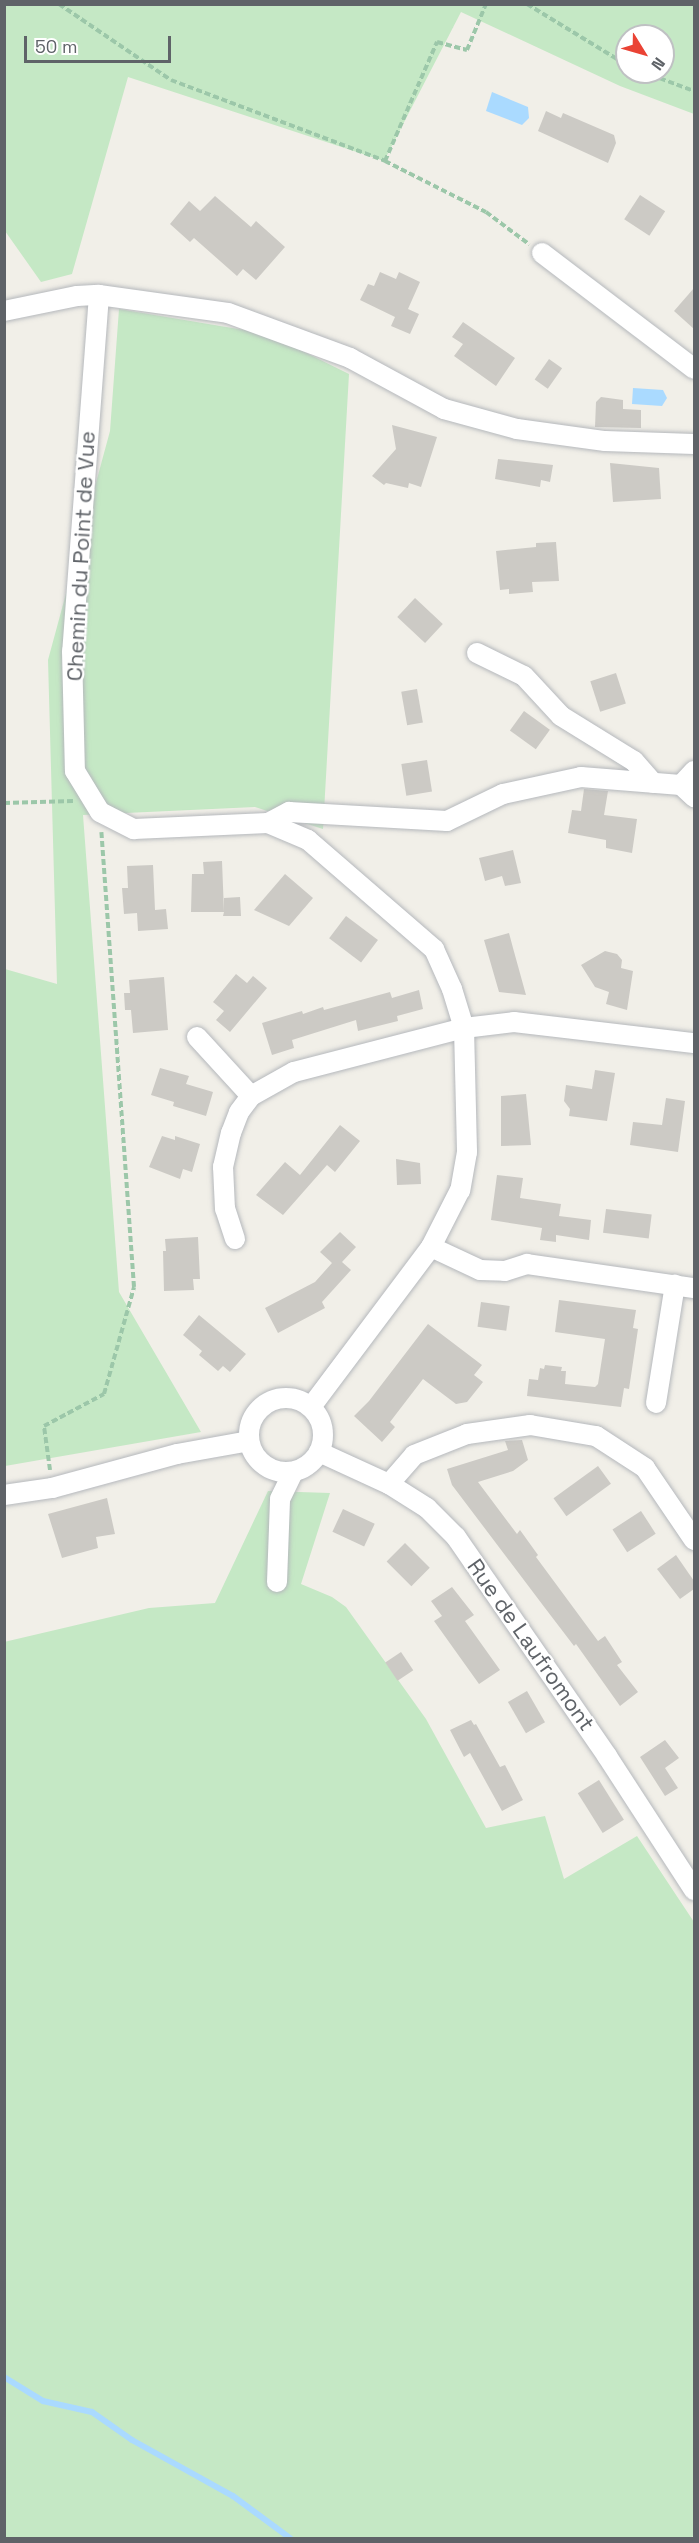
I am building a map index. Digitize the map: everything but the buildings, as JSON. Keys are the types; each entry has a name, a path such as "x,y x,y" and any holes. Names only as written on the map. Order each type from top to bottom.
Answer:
{"street":[{"path":"542,253 694,369"},
{"path":"4,311 77,296 99,295 228,313 350,358 444,409 517,429 605,441 694,444"},
{"name":"Chemin du Point de Vue","path":"96,805 75,771 72,651 99,295"},
{"path":"477,653 524,676 561,716 634,761 653,783"},
{"path":"96,805 134,829 268,823 289,812 447,821 503,794 581,777 653,783 688,791 694,771"},
{"path":"268,823 308,840 434,949 452,988 464,1028 467,1152 460,1190 430,1247 311,1407"},
{"path":"235,1239 225,1209 223,1167 235,1122 251,1096 294,1072 464,1028 514,1022 694,1043"},
{"path":"197,1037 251,1096"},
{"path":"430,1247 480,1270 505,1271 527,1264 694,1288"},
{"path":"656,1403 675,1285"},
{"path":"284,1398 300,1401 311,1407 319,1418 323,1431 319,1452 311,1462 293,1472 280,1472 264,1466 255,1457 249,1441 252,1419 271,1401 284,1398"},
{"path":"390,1484 414,1455 467,1434 530,1425 596,1436 645,1468 694,1540"},
{"path":"4,1495 52,1488 177,1454 249,1441"},
{"name":"Rue de Laufromont","path":"319,1452 390,1484 427,1508 456,1537 607,1755 694,1890"},
{"path":"277,1582 280,1499 293,1472"}],"path":[{"path":"59,4 171,80 385,161 486,212 542,253"},
{"path":"385,161 437,42 467,50 486,4"},
{"path":"527,4 615,58"},
{"path":"675,84 694,91"},
{"path":"4,803 96,805 134,1287 104,1394 44,1426 52,1488"}],"green space":[{"path":"4,5 694,5 694,114 616,84 675,84 675,24 615,24 615,84 461,12 384,161 128,77 72,274 41,282 5,231"},
{"path":"119,309 268,334 349,374 323,829 255,807 83,815 119,1292 201,1432 5,1466 5,969 57,984 48,660 110,431"},
{"path":"268,1491 330,1493 301,1584 332,1597 346,1607 426,1719 486,1828 545,1816 564,1879 637,1836 694,1922 694,2533 692,2538 5,2538 4,1642 149,1608 215,1603"}],"water":[{"path":"492,92 528,107 529,118 522,125 486,111"},
{"path":"633,388 663,390 667,398 662,406 632,404"}],"waterway":[{"path":"4,2377 43,2401 92,2412 132,2440 233,2496 290,2538"}]}
